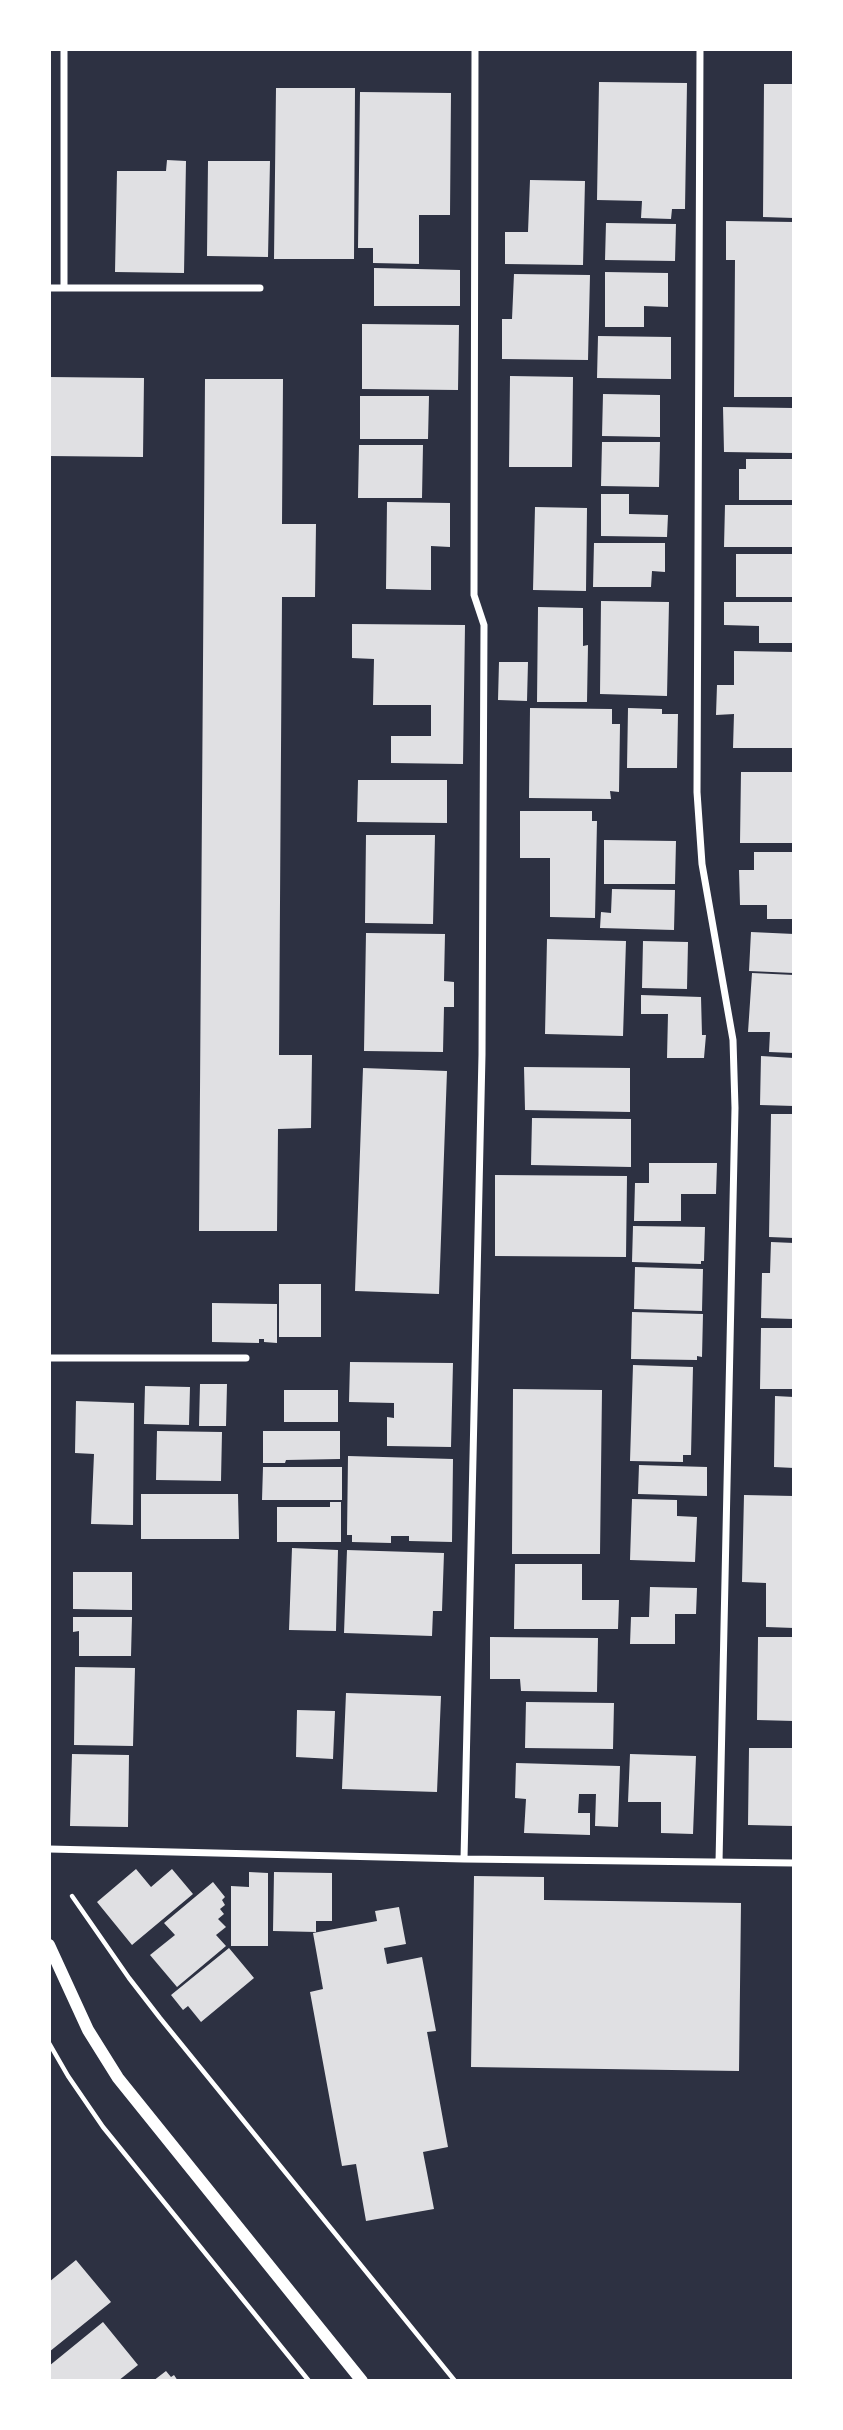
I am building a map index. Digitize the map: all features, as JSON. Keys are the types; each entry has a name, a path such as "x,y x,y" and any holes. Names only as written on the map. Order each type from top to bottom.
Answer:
{"street":[{"path":"64,49 64,288"},
{"path":"464,1858 482,1041 484,625 474,595 475,49"},
{"path":"700,49 697,792 702,864 733,1040 735,1108 719,1862"},
{"path":"49,288 260,288"},
{"path":"49,1358 246,1359"},
{"path":"49,1849 794,1863"},
{"path":"49,1945 82,2018 118,2078 362,2381"}],"path":[{"path":"72,1896 160,2018 455,2381"},
{"path":"49,2043 103,2127 309,2381"}],"building":[{"path":"599,82 687,83 685,209 672,209 671,219 641,218 642,201 597,200"},
{"path":"764,84 794,84 794,218 763,217"},
{"path":"276,88 355,88 354,259 274,259"},
{"path":"360,92 451,93 450,215 419,215 419,264 373,263 373,248 358,248"},
{"path":"167,160 186,161 184,273 115,272 117,171 166,171"},
{"path":"208,161 270,161 268,257 207,256"},
{"path":"530,180 585,181 583,265 505,264 505,232 528,232"},
{"path":"726,221 794,222 794,397 734,397 735,260 726,260"},
{"path":"606,223 676,224 675,261 605,260"},
{"path":"374,268 460,270 460,306 374,306"},
{"path":"605,272 668,273 668,307 644,306 644,327 605,327"},
{"path":"514,274 590,275 588,360 502,359 502,319 512,319"},
{"path":"362,324 459,325 458,390 362,389"},
{"path":"598,336 671,337 671,379 597,378"},
{"path":"510,376 573,377 572,467 509,467"},
{"path":"49,377 144,378 143,457 49,456"},
{"path":"205,379 283,379 282,524 316,524 315,597 282,597 279,1055 312,1055 311,1128 278,1129 277,1231 199,1231"},
{"path":"603,394 660,395 660,437 602,436"},
{"path":"360,396 429,396 428,439 360,439"},
{"path":"723,407 794,408 794,453 724,452"},
{"path":"602,442 660,442 659,487 601,486"},
{"path":"359,445 423,445 422,498 358,498"},
{"path":"746,459 794,459 794,500 739,500 739,469 746,469"},
{"path":"601,494 629,494 629,514 668,515 667,537 601,536"},
{"path":"387,502 450,503 450,547 431,546 431,590 386,589"},
{"path":"725,505 794,505 794,547 724,547"},
{"path":"535,507 587,508 586,591 533,590"},
{"path":"594,543 665,543 665,572 652,571 651,587 593,587"},
{"path":"736,554 794,554 794,597 736,597"},
{"path":"601,601 669,602 667,696 600,694"},
{"path":"724,602 794,602 794,643 759,643 759,626 724,625"},
{"path":"538,607 583,608 583,646 588,645 587,702 537,702"},
{"path":"352,624 465,625 463,764 391,763 391,736 431,736 431,705 373,705 374,659 352,658"},
{"path":"734,651 794,652 794,748 733,748 734,714 716,715 717,685 734,685"},
{"path":"499,662 528,662 527,701 498,700"},
{"path":"530,708 612,709 612,724 620,724 619,792 610,791 611,799 529,798"},
{"path":"628,708 662,709 662,714 678,714 677,768 627,768"},
{"path":"741,772 794,772 794,843 740,843"},
{"path":"358,780 447,780 447,823 357,822"},
{"path":"520,811 592,811 592,821 597,821 595,918 550,917 550,858 520,858"},
{"path":"366,835 435,835 433,924 365,923"},
{"path":"604,840 676,841 675,884 604,884"},
{"path":"754,852 794,852 794,919 767,919 767,905 740,905 739,870 754,870"},
{"path":"612,889 675,890 674,930 600,928 601,912 611,913"},
{"path":"751,932 794,934 794,973 749,971"},
{"path":"366,933 445,934 444,981 454,982 454,1007 444,1007 443,1052 364,1051"},
{"path":"547,939 626,941 623,1036 545,1034"},
{"path":"643,941 688,942 687,989 642,988"},
{"path":"752,973 794,975 794,1053 769,1052 770,1032 748,1032"},
{"path":"641,995 701,997 702,1035 706,1035 704,1058 667,1058 668,1014 641,1014"},
{"path":"761,1056 794,1058 794,1106 760,1105"},
{"path":"524,1067 630,1068 630,1112 525,1110"},
{"path":"363,1068 447,1071 439,1294 355,1291"},
{"path":"771,1114 794,1114 794,1238 769,1237"},
{"path":"532,1118 631,1119 631,1167 531,1165"},
{"path":"649,1163 717,1163 716,1194 681,1194 681,1221 634,1221 635,1183 649,1183"},
{"path":"495,1175 627,1176 626,1257 495,1256"},
{"path":"633,1226 705,1227 704,1261 701,1261 701,1264 632,1262"},
{"path":"771,1242 794,1243 794,1319 761,1318 762,1273 770,1273"},
{"path":"635,1267 703,1269 702,1311 634,1309"},
{"path":"279,1284 321,1284 321,1337 279,1337"},
{"path":"212,1303 277,1304 277,1343 264,1342 264,1339 259,1339 259,1343 212,1342"},
{"path":"632,1312 703,1314 702,1357 697,1356 697,1360 631,1359"},
{"path":"761,1328 794,1328 794,1389 760,1389"},
{"path":"350,1362 453,1363 451,1447 387,1446 387,1417 394,1418 394,1403 349,1402"},
{"path":"633,1365 693,1367 691,1455 683,1455 683,1462 630,1461"},
{"path":"200,1384 227,1384 226,1426 199,1426"},
{"path":"145,1386 190,1387 189,1425 144,1424"},
{"path":"513,1389 602,1390 600,1554 512,1554"},
{"path":"284,1390 338,1390 338,1422 284,1422"},
{"path":"775,1396 794,1397 794,1468 774,1467"},
{"path":"76,1401 134,1403 133,1525 91,1524 94,1454 75,1453"},
{"path":"157,1431 222,1432 221,1481 156,1480"},
{"path":"263,1431 340,1431 340,1459 263,1463"},
{"path":"348,1456 453,1459 452,1542 409,1541 409,1536 391,1536 391,1543 352,1542 352,1535 347,1535"},
{"path":"639,1465 707,1467 707,1496 638,1494"},
{"path":"263,1467 342,1467 342,1500 262,1500"},
{"path":"141,1494 238,1494 239,1539 141,1539"},
{"path":"744,1495 794,1496 794,1628 766,1627 766,1583 742,1582"},
{"path":"632,1499 677,1500 677,1516 697,1517 695,1562 630,1560"},
{"path":"330,1502 341,1502 341,1542 277,1542 277,1507 330,1507"},
{"path":"292,1548 338,1550 336,1631 289,1630"},
{"path":"347,1550 444,1553 442,1611 433,1611 432,1636 344,1633"},
{"path":"515,1564 582,1564 582,1600 619,1600 618,1629 514,1629"},
{"path":"73,1572 132,1572 132,1610 73,1609"},
{"path":"650,1587 697,1588 696,1614 675,1614 675,1644 630,1644 631,1617 649,1617"},
{"path":"73,1617 132,1617 131,1656 79,1656 79,1631 73,1632"},
{"path":"490,1637 598,1638 597,1692 521,1691 520,1679 490,1679"},
{"path":"758,1637 794,1637 794,1721 757,1720"},
{"path":"75,1667 135,1668 133,1746 74,1745"},
{"path":"346,1693 441,1696 437,1792 342,1789"},
{"path":"526,1702 614,1703 613,1749 525,1748"},
{"path":"297,1710 335,1711 333,1759 296,1757"},
{"path":"749,1748 794,1748 794,1826 748,1825"},
{"path":"72,1754 129,1755 128,1827 70,1826"},
{"path":"630,1754 696,1756 693,1834 661,1833 661,1802 628,1802"},
{"path":"516,1763 620,1766 618,1827 595,1826 596,1794 579,1794 578,1813 590,1813 590,1835 524,1833 526,1799 515,1798"},
{"path":"136,1869 151,1887 172,1869 193,1894 132,1945 97,1902"},
{"path":"249,1872 268,1873 268,1946 231,1946 231,1886 249,1887"},
{"path":"274,1872 332,1873 332,1921 316,1921 316,1932 273,1931"},
{"path":"474,1876 544,1877 544,1900 741,1903 739,2071 471,2067"},
{"path":"213,1882 225,1897 222,1900 225,1905 220,1909 224,1914 218,1919 226,1927 216,1935 226,1946 177,1987 150,1955 175,1935 164,1923"},
{"path":"399,1907 406,1944 384,1948 387,1964 422,1957 436,2031 427,2032 448,2147 423,2152 434,2209 366,2221 356,2164 342,2166 310,1992 323,1989 313,1933 377,1921 375,1911"},
{"path":"229,1948 254,1978 201,2022 188,2006 183,2010 171,1995"},
{"path":"76,2260 111,2302 49,2352 49,2282"},
{"path":"103,2322 138,2365 118,2381 49,2381 49,2366"},
{"path":"166,2371 178,2381 153,2381"}]}
